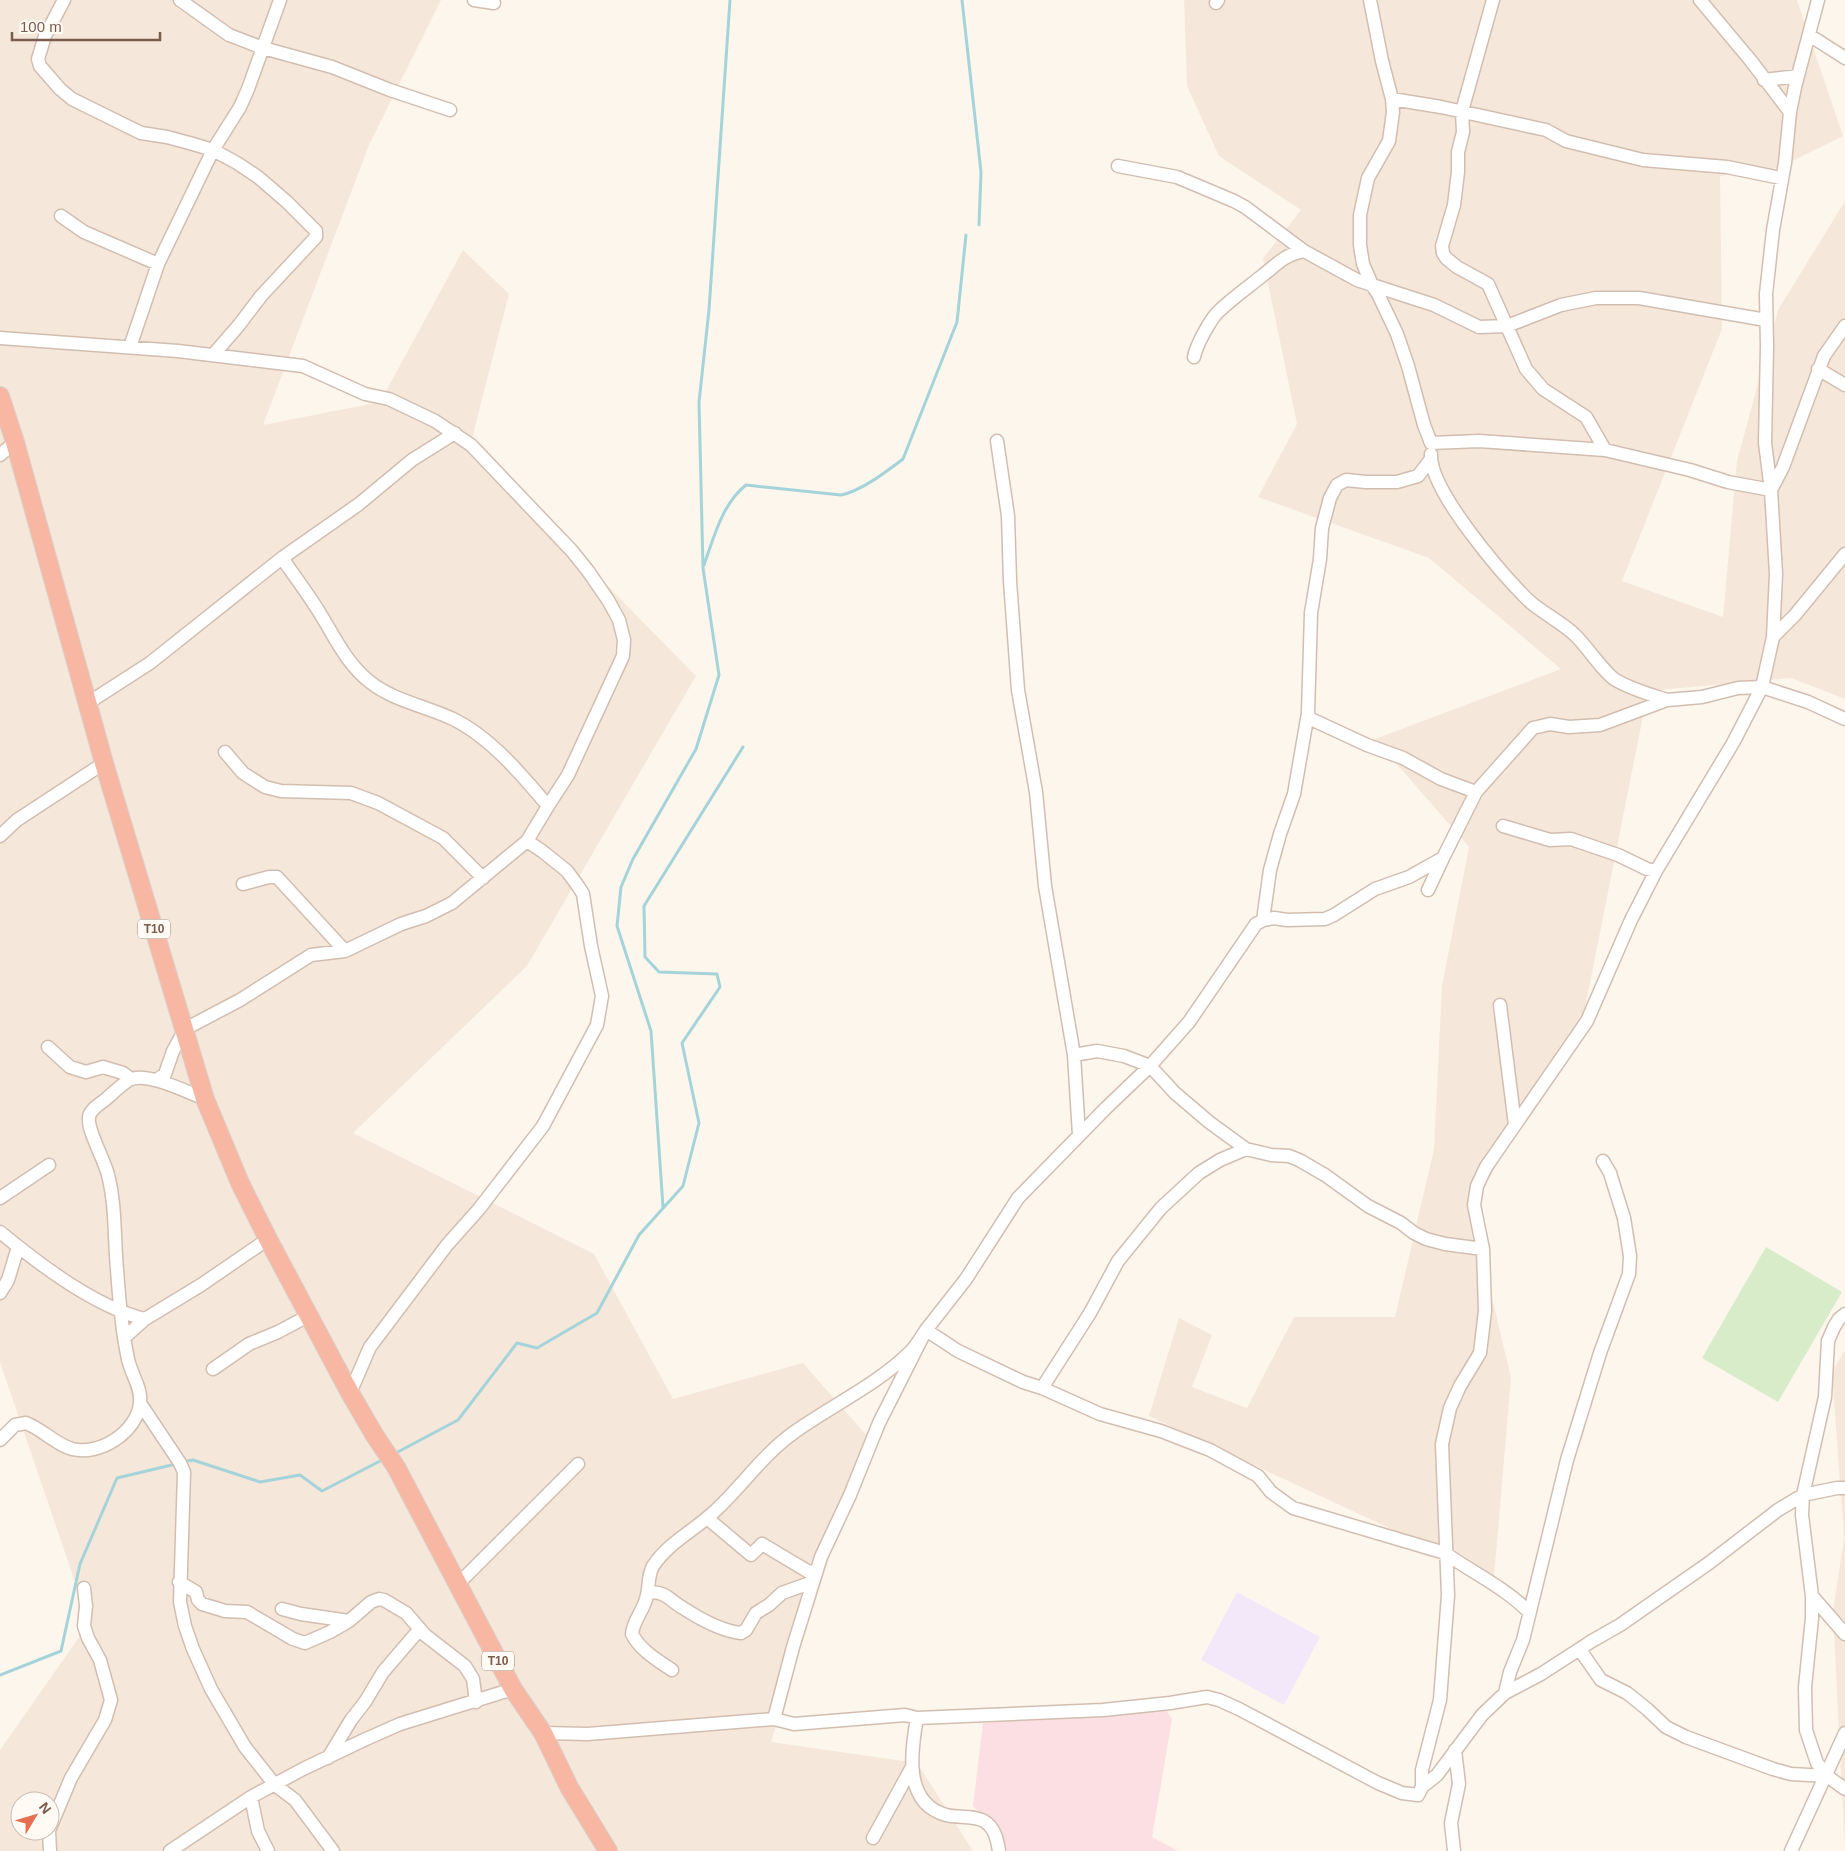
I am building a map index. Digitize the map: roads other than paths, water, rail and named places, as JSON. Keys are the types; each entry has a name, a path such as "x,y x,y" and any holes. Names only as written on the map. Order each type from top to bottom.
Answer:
{"highway":[{"name":"T10","path":"0,396 15,442 104,763 185,1029 204,1099 240,1183 308,1316 375,1436 396,1467 513,1690 543,1733 569,1786 608,1851"}],"street":[{"path":"64,0 45,36 38,59 40,66 60,89 72,99 141,133 168,137 212,150 237,163 258,177 314,228 316,237 261,296 213,355"},
{"path":"180,0 229,35 263,48 332,68 450,110"},
{"path":"130,347 158,264 212,150 240,107 280,0"},
{"path":"474,0 494,3"},
{"path":"1370,0 1382,61 1392,99 1393,120 1389,140 1368,178 1360,215 1360,245 1363,264 1397,334 1408,366 1433,450 1431,467 1441,488 1460,518 1493,560 1529,600 1576,636 1612,678 1667,700"},
{"path":"1493,0 1462,112 1463,132 1458,152 1457,186 1442,246 1443,253 1457,267 1488,284 1526,369 1534,380 1555,398 1586,417 1605,450"},
{"path":"1700,0 1751,61 1790,112"},
{"path":"1422,1787 1422,1770 1441,1697 1448,1595 1442,1444 1450,1408 1460,1386 1480,1353 1485,1311 1483,1249 1474,1205 1474,1196 1486,1167 1587,1021 1630,920 1656,871 1732,743 1762,687 1773,638 1776,574 1771,490 1765,442 1768,346 1766,320 1767,276 1781,178 1785,163 1790,112 1818,0"},
{"path":"1809,35 1845,58"},
{"path":"1764,80 1798,76"},
{"path":"1392,99 1546,130 1566,141 1643,160 1727,167 1781,178"},
{"path":"1118,166 1177,177 1234,201 1245,207 1304,251 1357,280 1434,306 1479,327 1507,326 1561,305 1596,298 1640,298 1766,320"},
{"path":"61,216 84,232 158,264"},
{"path":"1194,357 1195,350 1216,314 1249,284 1281,259 1294,252 1304,251"},
{"path":"1771,490 1783,467 1818,369 1824,356 1845,326"},
{"path":"0,338 130,347 303,366 365,394 389,400 435,421 471,445 572,551 608,600 619,620 622,630 624,640 623,656 568,775 528,841 452,903 426,916 401,924 345,951 311,954 240,1000 185,1029 173,1051 165,1074 158,1079"},
{"path":"1818,369 1845,385"},
{"path":"88,703 150,663 282,558 354,507 412,460 455,433"},
{"path":"997,441 1008,516 1010,581 1018,690 1036,792 1045,886 1074,1055 1079,1136"},
{"path":"1431,443 1479,441 1605,450 1690,470 1737,484 1771,490"},
{"path":"0,455 15,442"},
{"path":"1263,920 1270,870 1294,794 1305,735 1308,713 1311,613 1320,559 1322,528 1330,498 1337,485 1346,480 1397,482 1418,476 1431,459"},
{"path":"1773,638 1795,615 1845,554"},
{"path":"282,558 353,666 369,682 389,693 451,718 480,736 527,781 548,806"},
{"path":"1428,890 1476,792 1534,728 1550,724 1569,727 1600,725 1667,700 1702,697 1738,688 1762,687 1808,702 1845,719"},
{"path":"1308,713 1313,720 1367,745 1403,758 1441,779 1476,792"},
{"path":"225,752 242,773 265,787 281,791 351,794 378,803 443,838 483,878"},
{"path":"0,836 16,820 104,763"},
{"path":"1503,826 1550,840 1571,839 1618,855 1647,869 1656,871"},
{"path":"350,1393 370,1346 447,1245 479,1209 543,1126 597,1025 602,996 591,946 583,894 563,868 528,841"},
{"path":"672,1670 644,1650 632,1634 645,1603 649,1575 654,1564 681,1537 721,1505 777,1446 820,1414 895,1366 912,1350 966,1279 1018,1198 1150,1066 1189,1022 1252,929 1263,920 1274,918 1294,920 1325,919 1374,889 1409,877 1443,858"},
{"path":"243,884 269,877 277,877 345,951"},
{"path":"1500,1005 1515,1125"},
{"path":"48,1047 70,1067 86,1072 103,1067 122,1073 131,1079 158,1079 204,1099"},
{"path":"1074,1055 1097,1050 1124,1056 1150,1066 1175,1093 1209,1122 1246,1149 1271,1155 1289,1156 1305,1163 1368,1206 1401,1223 1426,1239 1445,1244 1483,1249"},
{"path":"0,1440 15,1425 26,1423 72,1448 88,1450 100,1447 111,1442 127,1428 136,1414 140,1403 139,1390 128,1360 117,1268 112,1198 108,1175 88,1118 98,1105 131,1079"},
{"path":"1042,1388 1090,1313 1118,1261 1151,1220 1199,1173 1220,1160 1246,1149"},
{"path":"1506,1694 1510,1672 1523,1640 1568,1460 1600,1353 1628,1274 1630,1263 1624,1218 1610,1172 1604,1160"},
{"path":"0,1198 49,1166"},
{"path":"0,1232 18,1247 96,1299 133,1316 145,1319"},
{"path":"125,1337 145,1319 202,1285 268,1238"},
{"path":"0,1294 8,1280 18,1247"},
{"path":"1845,1314 1839,1318 1828,1341 1824,1397 1803,1495 1802,1525 1812,1596 1812,1618 1805,1687 1806,1730 1817,1763 1827,1776 1845,1789"},
{"path":"213,1369 254,1341 278,1332 308,1316"},
{"path":"926,1330 958,1352 1023,1382 1042,1388 1100,1414 1170,1434 1210,1450 1258,1476 1271,1492 1293,1508 1445,1552 1466,1568 1492,1582 1518,1600 1529,1612"},
{"path":"774,1719 814,1576 879,1423 926,1330"},
{"path":"140,1403 184,1472 180,1602 185,1626 211,1689 245,1748 275,1785 295,1800 332,1851"},
{"path":"458,1584 578,1464"},
{"path":"543,1733 588,1734 774,1719 794,1724 905,1715 917,1718 1103,1710 1207,1697 1239,1709 1378,1783 1402,1794 1418,1795 1422,1787 1437,1775 1482,1715 1506,1694 1580,1650 1665,1594 1778,1510 1803,1495 1845,1488"},
{"path":"707,1518 751,1555 762,1544 814,1576"},
{"path":"648,1592 661,1593 700,1618 739,1633 746,1630 756,1612 769,1605 781,1594 814,1576"},
{"path":"180,1582 196,1592 198,1600 202,1604 225,1611 247,1612 299,1642 308,1643 349,1621 371,1602 382,1600 406,1613 419,1630 465,1666 473,1678 476,1702"},
{"path":"60,1804 71,1778 105,1720 111,1700 100,1660 84,1626 86,1606 84,1588"},
{"path":"1812,1596 1845,1634"},
{"path":"282,1609 301,1614 349,1621"},
{"path":"328,1758 383,1672 419,1630"},
{"path":"1580,1650 1601,1680 1627,1693 1666,1727 1686,1737 1773,1769 1791,1774 1827,1776"},
{"path":"170,1851 251,1797 400,1724 513,1690"},
{"path":"917,1718 912,1767 917,1789 927,1803 941,1813 984,1821 995,1834 999,1851"},
{"path":"1792,1851 1844,1737"},
{"path":"1454,1851 1450,1823 1459,1784 1455,1750"},
{"path":"873,1838 912,1767"},
{"path":"251,1797 258,1831 268,1851"}],"waterway":[{"path":"663,1207 651,1031 617,926 621,887 633,859 696,749 719,675 703,568 699,402 709,310 730,0"},
{"path":"962,0 981,172 979,225"},
{"path":"704,565 715,532 725,511 746,485 841,495 857,490 903,459 957,322 966,235"},
{"path":"394,1454 458,1420 517,1343 537,1348 597,1313 639,1235 683,1186 699,1123 682,1043 720,987 717,974 659,972 645,957 644,906 743,747"},
{"path":"182,1462 193,1460 260,1482 300,1475 322,1491 384,1459"},
{"path":"0,1675 61,1651 80,1564 117,1478 176,1464"}]}
